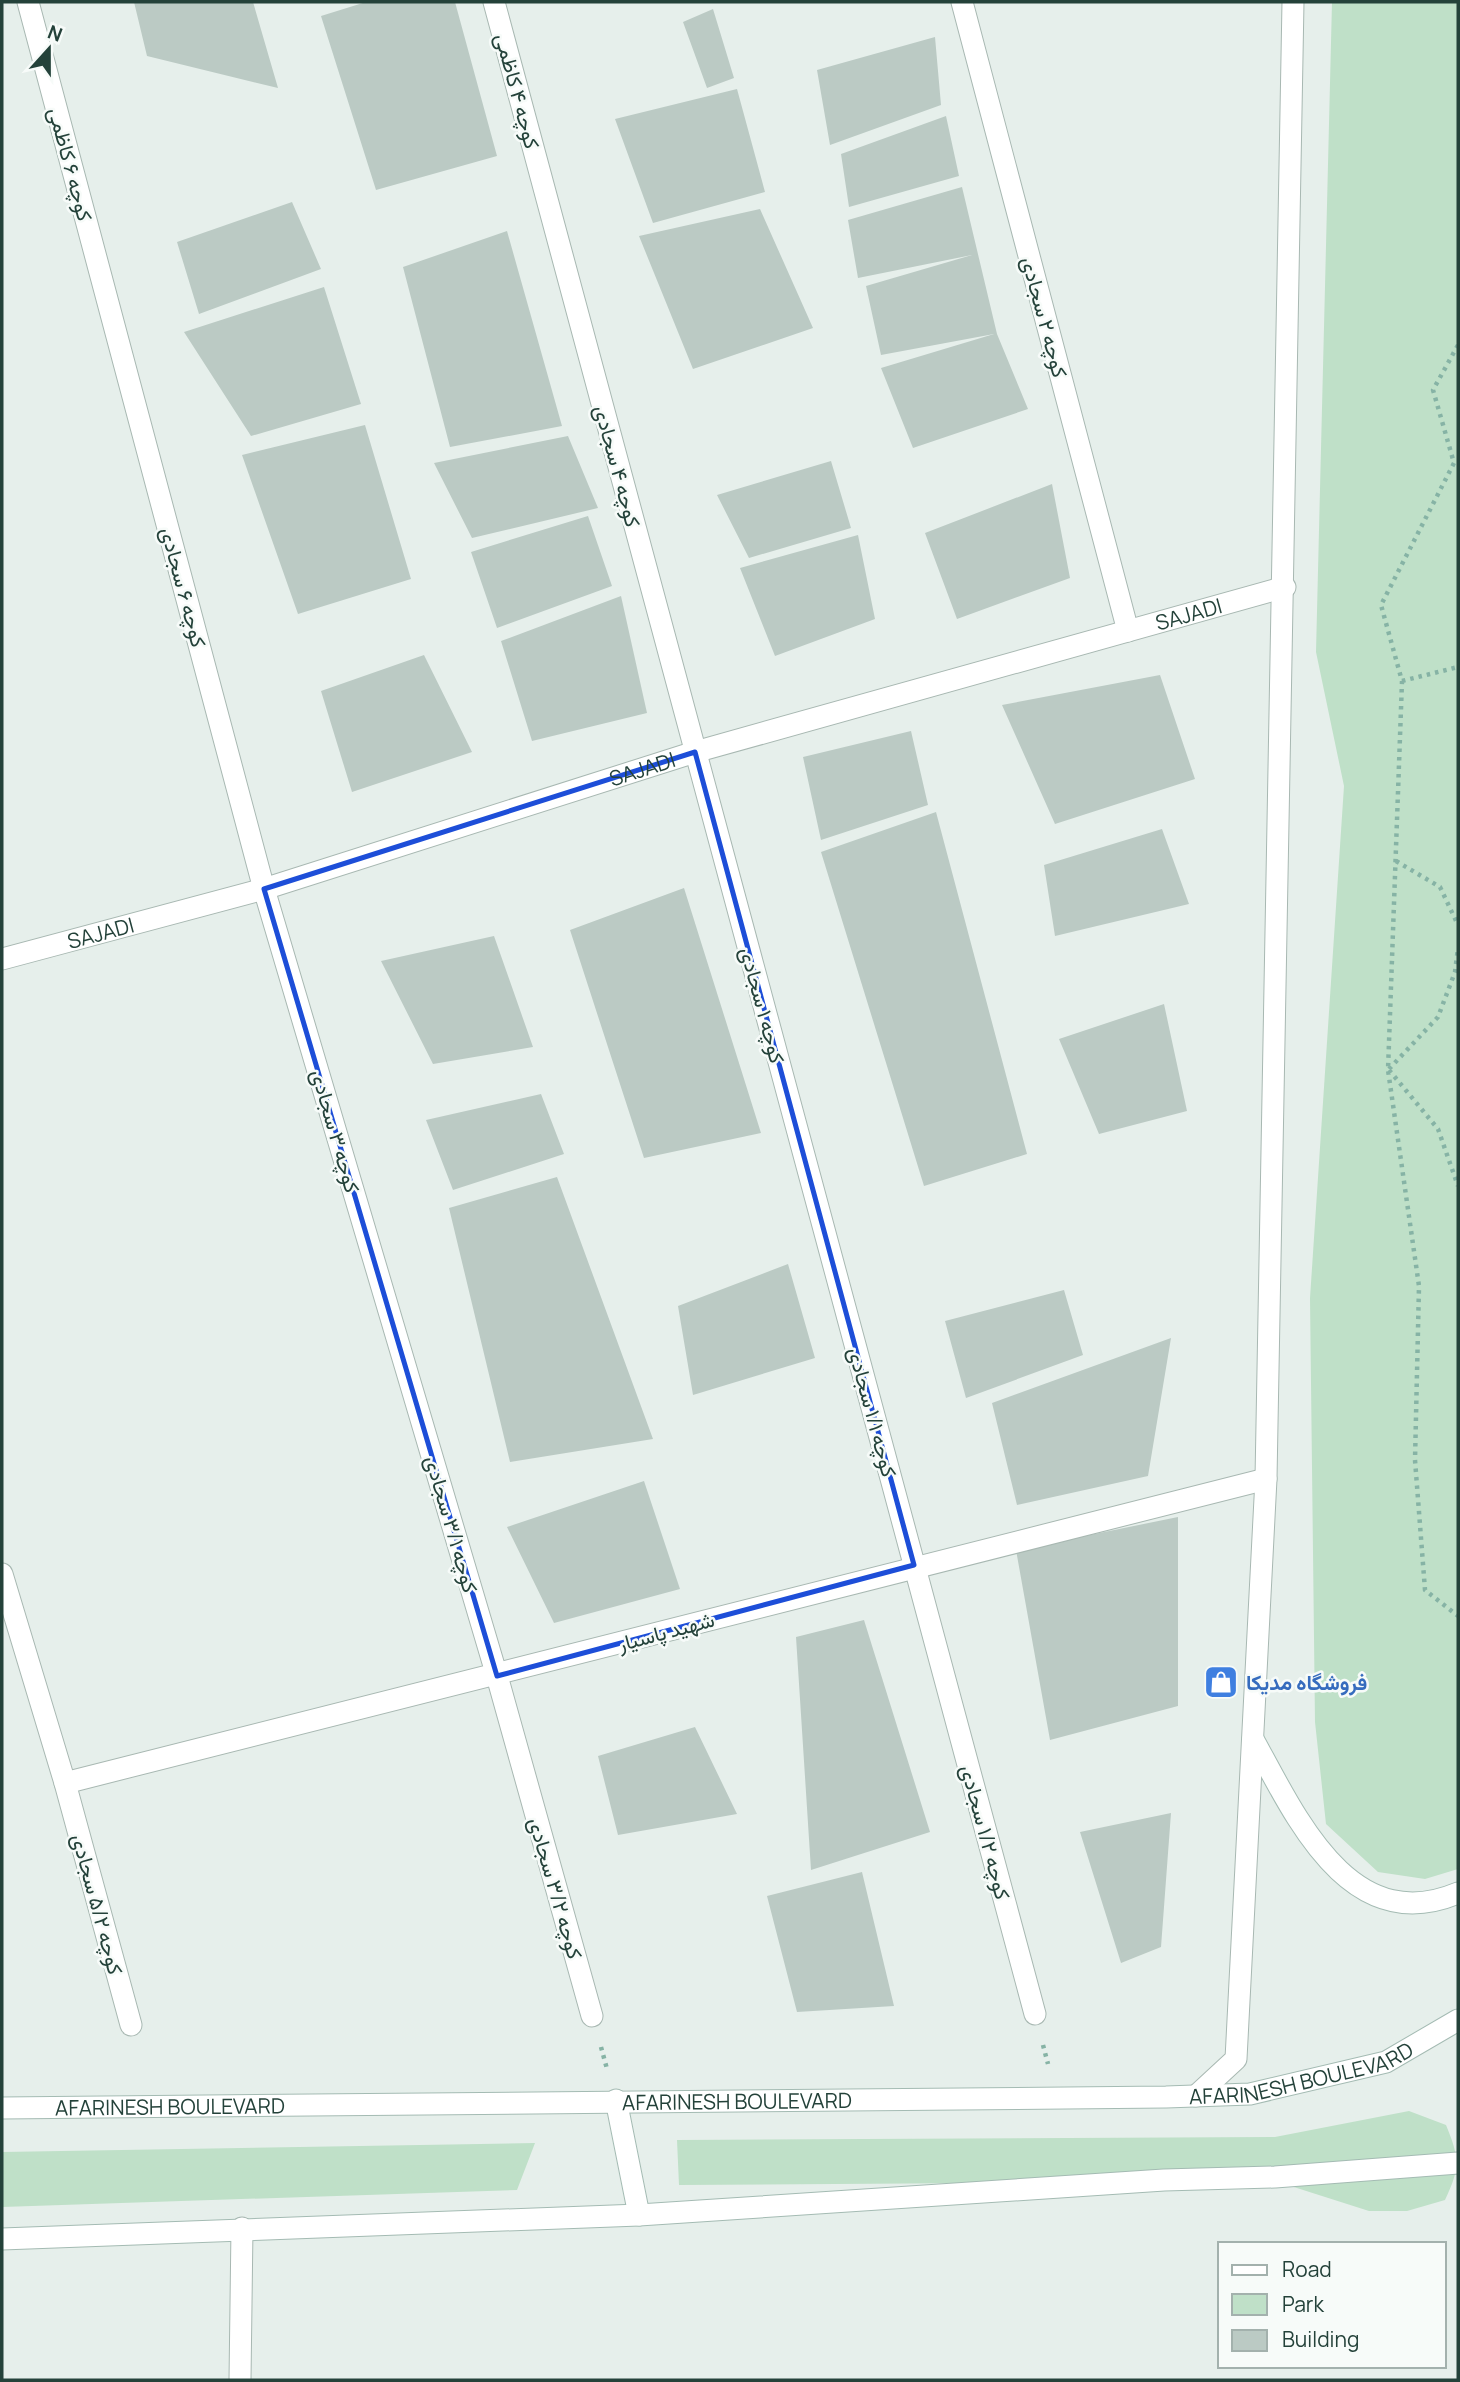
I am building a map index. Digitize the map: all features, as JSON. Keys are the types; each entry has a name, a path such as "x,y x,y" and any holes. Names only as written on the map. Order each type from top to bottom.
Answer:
{"street":[{"name":"کوچه ۶ کاظمی","path":"27,2 103,285"},
{"name":"کوچه ۴ کاظمی","path":"494,2 542,180"},
{"name":"کوچه ۲ سجادی","path":"962,2 1128,631"},
{"path":"1196,2096 1236,2059 1266,1479 1285,587 1293,2"},
{"name":"کوچه ۴ سجادی","path":"542,180 695,752"},
{"name":"کوچه ۶ سجادی","path":"103,285 264,889"},
{"name":"SAJADI","path":"2,959 264,889 695,752 1285,587"},
{"name":"کوچه ۱ سجادی","path":"695,752 831,1259"},
{"name":"کوچه ۳ سجادی","path":"264,889 407,1372"},
{"name":"کوچه ۱/۱ سجادی","path":"831,1259 914,1565"},
{"name":"کوچه ۳/۱ سجادی","path":"407,1372 497,1676"},
{"name":"شهید پاسیار","path":"65,1783 497,1676 914,1565 1266,1479"},
{"name":"کوچه ۱/۲ سجادی","path":"914,1565 1035,2014"},
{"name":"کوچه ۵/۲ سجادی","path":"2,1574 65,1783 131,2025"},
{"name":"کوچه ۳/۲ سجادی","path":"497,1676 592,2016"},
{"path":"1252,1739 1321,1854 1340,1873 1379,1898 1405,1903 1441,1900 1458,1893"},
{"name":"AFARINESH BOULEVARD","path":"2,2108 1250,2094 1386,2062 1458,2020"},
{"path":"616,2100 639,2215"},
{"path":"2,2239 639,2215 1164,2180 1275,2177 1458,2163"},
{"path":"240,2380 242,2228"}],"path":[{"path":"1458,345 1433,390 1454,463 1381,605 1402,681 1388,1070 1419,1286 1415,1460 1425,1590 1458,1616"},
{"path":"1402,681 1458,667"},
{"path":"1396,861 1440,887 1458,925"},
{"path":"1388,1070 1438,1017 1455,972 1458,948"},
{"path":"1388,1070 1437,1129 1458,1186"},
{"path":"1035,2014 1058,2098"},
{"path":"592,2016 616,2100"}],"highlighted area":[{"path":"695,752 914,1565 497,1676 264,889"}],"green space":[{"path":"1332,2 1458,2 1458,1869 1425,1879 1378,1872 1326,1824 1315,1722 1310,1298 1344,786 1316,652"},
{"path":"1409,2111 1446,2125 1456,2155 1456,2171 1445,2200 1407,2211 1369,2211 1275,2181 679,2185 677,2140 1275,2137"},
{"path":"535,2143 517,2190 2,2207 2,2152"}],"building":[{"path":"134,2 253,2 278,88 147,56"},
{"path":"366,2 455,2 497,156 376,190 321,16"},
{"path":"713,9 734,78 707,88 683,22"},
{"path":"935,37 941,105 830,145 817,70"},
{"path":"737,89 765,192 653,223 615,119"},
{"path":"946,116 959,176 849,207 841,154"},
{"path":"962,187 997,334 1028,409 913,448 881,368 994,334 881,355 866,286 972,255 858,278 848,220"},
{"path":"292,202 321,269 199,314 177,242"},
{"path":"760,209 813,328 693,369 639,236"},
{"path":"507,231 562,426 450,447 403,267"},
{"path":"324,287 361,404 251,436 184,332"},
{"path":"365,425 411,579 298,614 242,455"},
{"path":"568,436 598,508 472,538 434,463"},
{"path":"831,461 851,528 749,558 717,495"},
{"path":"1052,484 1070,578 957,619 925,533"},
{"path":"588,516 612,586 497,628 471,552"},
{"path":"858,535 875,619 775,656 740,568"},
{"path":"621,596 647,713 532,741 501,641"},
{"path":"424,655 472,752 352,792 321,691"},
{"path":"1160,675 1195,779 1055,824 1002,705"},
{"path":"911,731 928,805 821,840 803,757"},
{"path":"936,812 1027,1154 924,1186 821,852"},
{"path":"1162,829 1189,904 1055,936 1044,865"},
{"path":"684,888 761,1133 644,1158 570,930"},
{"path":"494,936 533,1047 433,1064 381,961"},
{"path":"1164,1004 1187,1111 1099,1134 1059,1039"},
{"path":"541,1094 564,1154 453,1190 426,1120"},
{"path":"557,1177 653,1439 510,1462 449,1208"},
{"path":"788,1264 815,1358 693,1395 678,1306"},
{"path":"1064,1290 1083,1355 966,1398 945,1321"},
{"path":"1171,1338 1148,1476 1017,1505 992,1403"},
{"path":"644,1481 680,1589 554,1623 507,1527"},
{"path":"1178,1517 1178,1706 1050,1740 1016,1550"},
{"path":"864,1620 930,1832 811,1870 796,1637"},
{"path":"695,1727 737,1814 618,1835 598,1756"},
{"path":"1171,1813 1161,1947 1121,1963 1080,1832"},
{"path":"862,1872 894,2006 797,2012 767,1896"}],"place":[{"name":"فروشگاه مدیکا","path":"1221,1682"}]}
